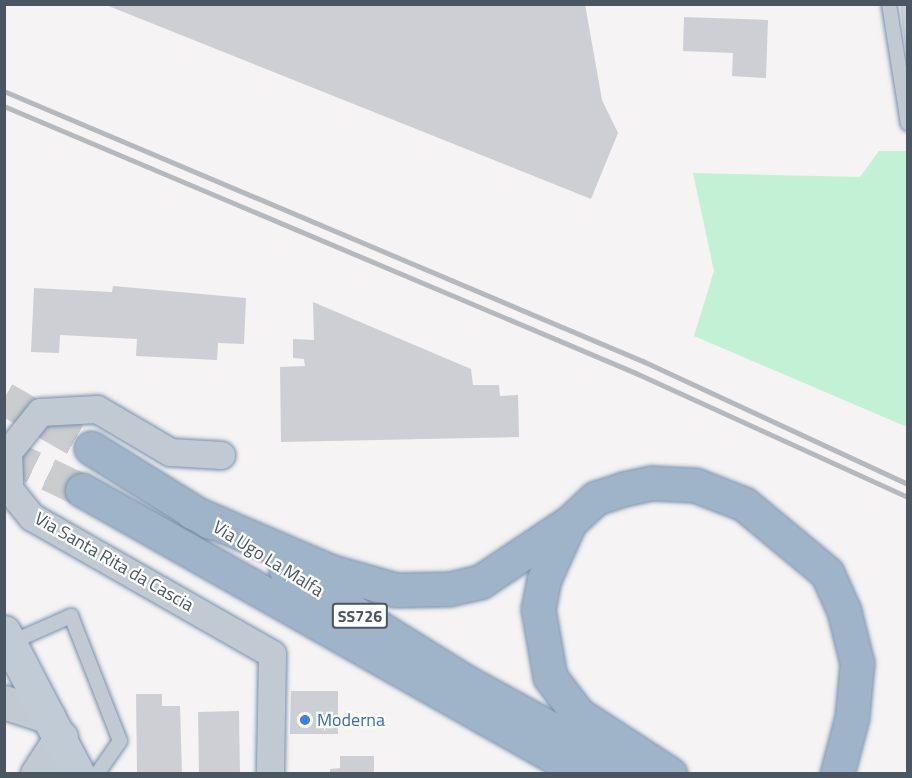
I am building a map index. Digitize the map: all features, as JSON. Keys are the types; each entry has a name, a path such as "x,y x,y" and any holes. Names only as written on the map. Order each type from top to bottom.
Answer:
{"highway":[{"name":"Via Ugo La Malfa","path":"91,448 466,682 634,774"},
{"path":"192,512 332,572 396,590 449,589 480,582 570,522 596,498 652,483 695,484 744,504 827,573 857,663 852,717 837,774"},
{"name":"Via Ugo La Malfa","path":"82,490 585,774"},
{"path":"570,522 544,579 538,609 550,677 578,714 670,774"},
{"path":"404,673 546,774"}],"main road":[{"path":"7,637 78,774"}],"street":[{"name":"Via Santa Rita da Cascia","path":"221,455 170,452 97,409 40,412 8,452 9,489 32,517 272,654 270,774"},
{"path":"4,702 55,727 37,774"}],"lane":[{"path":"889,4 908,124"},
{"path":"7,637 71,616 120,741 97,774"}],"green space":[{"path":"879,151 907,151 907,427 694,336 714,271 693,173 860,177"}],"building":[{"path":"585,4 602,100 618,133 591,199 106,5"},
{"path":"900,4 908,4 908,53 906,53"},
{"path":"684,17 768,20 766,78 732,76 733,53 683,51"},
{"path":"113,286 246,298 244,344 218,343 217,360 136,356 137,339 60,335 59,353 31,352 34,288 112,292"},
{"path":"313,302 471,369 473,385 499,385 500,396 518,395 519,437 281,442 280,367 305,366 304,359 293,358 293,339 314,340"},
{"path":"291,691 338,691 338,734 290,734"},
{"path":"136,694 162,694 162,706 180,706 182,774 137,773"},
{"path":"239,711 240,774 199,774 198,712"},
{"path":"340,756 374,756 374,774 330,774 330,769 340,768"}],"tunnel":[{"path":"4,398 91,448"},
{"path":"4,453 82,490"}],"railway":[{"path":"4,91 643,361 908,484"},
{"path":"4,106 636,373 908,497"}],"place":[{"name":"Moderna","path":"305,720"}]}
